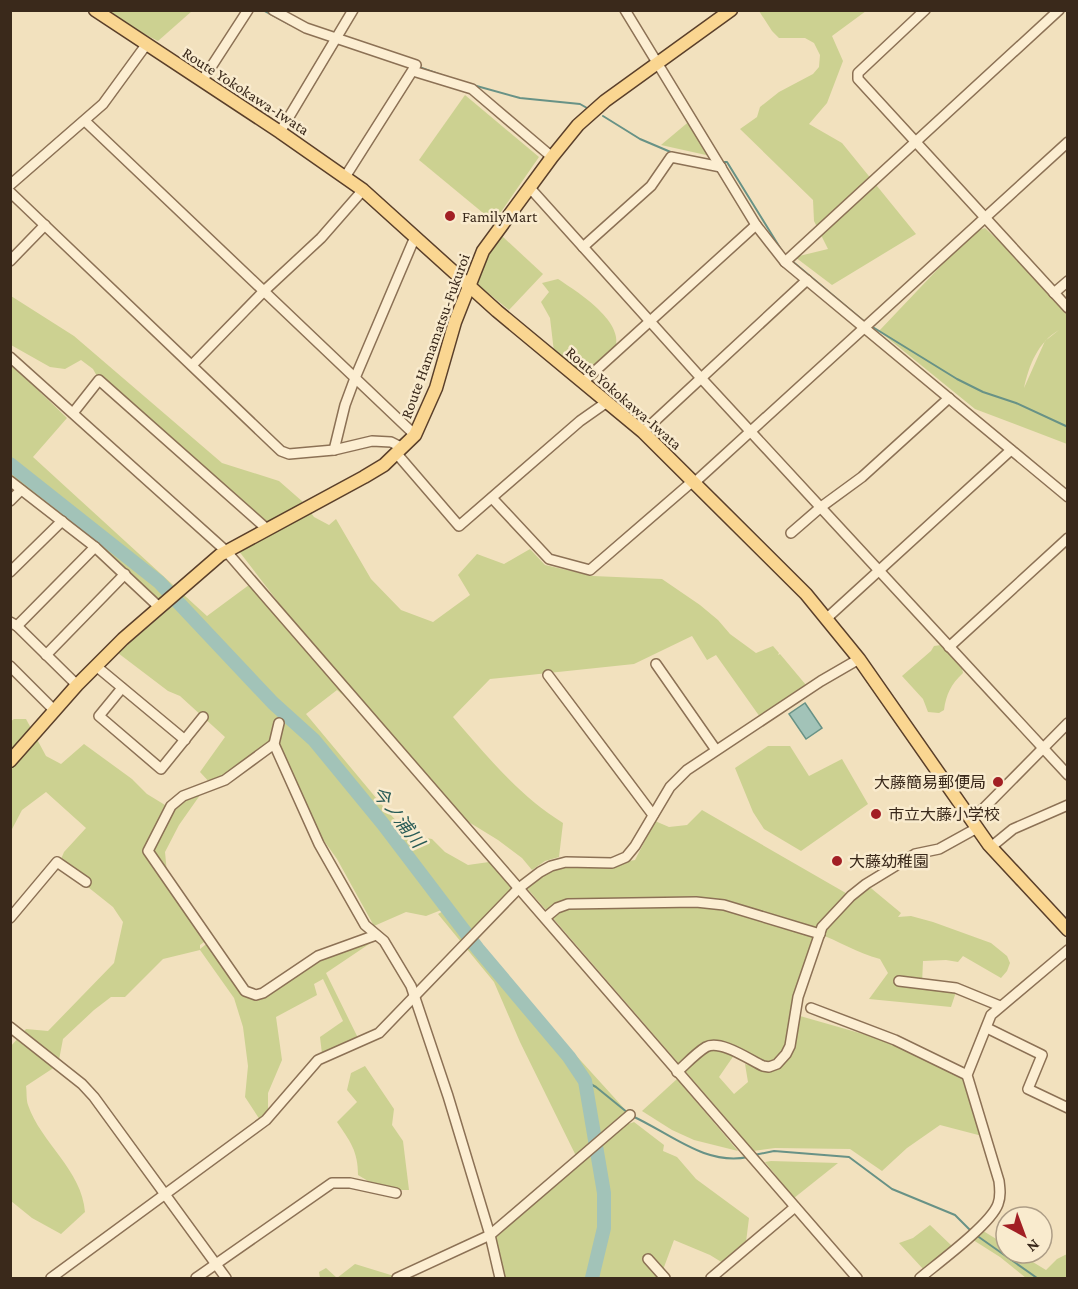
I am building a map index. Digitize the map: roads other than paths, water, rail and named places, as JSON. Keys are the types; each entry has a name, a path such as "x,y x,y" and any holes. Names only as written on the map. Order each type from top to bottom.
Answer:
{"main road":[{"name":"Route Yokokawa-Iwata","path":"95,10 280,132 363,190 468,285 643,432 806,594 827,618 859,658 991,847 1066,924"},
{"name":"Route Hamamatsu-Fukuroi","path":"10,761 96,666 168,599 226,551 364,477 400,451 415,435 436,388 455,322 483,251 552,157 578,125 605,101 731,10"}],"street":[{"path":"202,81 248,10"},
{"path":"273,10 336,41 472,89 552,157"},
{"path":"280,132 354,10"},
{"path":"625,10 756,225 785,262 1068,497"},
{"path":"925,10 858,73 858,79 1068,308"},
{"path":"785,262 1059,10"},
{"path":"10,185 103,104 146,45"},
{"path":"345,177 414,69"},
{"path":"85,122 415,435"},
{"path":"492,498 549,559 590,570 865,329 1068,142"},
{"path":"584,247 651,186 671,158 721,167"},
{"path":"530,188 701,378 1068,775"},
{"path":"192,365 264,291 321,238 363,190"},
{"path":"10,192 281,451 289,454 334,450 372,441 391,442 459,526 580,421 607,402"},
{"path":"10,261 45,225"},
{"path":"583,382 756,225"},
{"path":"334,450 345,405 355,378 415,237"},
{"path":"643,432 807,280"},
{"path":"1054,293 1068,281"},
{"path":"10,357 226,551 857,1278"},
{"path":"73,413 99,380 267,529"},
{"path":"791,533 820,507 862,477 949,398"},
{"path":"827,618 1011,450"},
{"path":"10,481 95,547 125,574 168,599"},
{"path":"10,501 21,490"},
{"path":"10,572 62,521"},
{"path":"949,647 1068,538"},
{"path":"77,685 14,624 95,547"},
{"path":"46,655 125,574"},
{"path":"51,1278 266,1120 318,1060 379,1033 519,888 551,866 566,862 612,862 626,857 673,784 687,770 859,658"},
{"path":"656,664 716,750"},
{"path":"10,666 55,711"},
{"path":"96,666 185,740"},
{"path":"548,675 653,815"},
{"path":"122,688 99,716 161,769 203,717"},
{"path":"279,723 274,744 319,844 365,925 384,941 415,996 490,1235 500,1278"},
{"path":"677,1072 707,1046 716,1044 763,1066 769,1067 777,1064 790,1046 798,997 822,927 866,884 915,854 939,849 973,823 983,808 1068,723"},
{"path":"274,744 225,780 183,796 171,806 148,851 245,992 256,995 263,993 318,956 376,935"},
{"path":"991,847 1013,829 1068,805"},
{"path":"10,918 57,862 86,882"},
{"path":"545,918 557,908 568,904 696,902 724,905 820,934"},
{"path":"920,1278 979,1228 998,1206 999,1181 967,1076 991,1015 1068,950"},
{"path":"899,981 956,988 1000,1006"},
{"path":"811,1008 896,1040 967,1076"},
{"path":"10,1027 88,1091 226,1278"},
{"path":"987,1028 1042,1055 1029,1089 1068,1108"},
{"path":"397,1278 490,1235 630,1115"},
{"path":"196,1278 332,1183 350,1183 396,1193"},
{"path":"711,1278 795,1207"},
{"path":"648,1259 665,1278"}],"water":[{"path":"805,703 822,728 806,739 789,714"}],"waterway":[{"path":"263,10 291,25"},
{"path":"419,67 447,77"},
{"path":"473,85 520,98 580,104 587,108"},
{"path":"603,116 640,139 673,153"},
{"path":"720,162 727,162 782,251"},
{"path":"792,261 866,323"},
{"path":"871,326 957,379 1068,427"},
{"name":"今ノ浦川","path":"10,464 159,582 273,703 314,740 383,824 478,949 569,1057 585,1081 604,1193 604,1228 592,1278"},
{"path":"585,1081 628,1113"},
{"path":"632,1116 702,1152 732,1159 748,1157"},
{"path":"754,1155 774,1151 849,1157 892,1189 955,1215 971,1231"},
{"path":"976,1235 1037,1278"}],"place":[{"name":"FamilyMart","path":"450,216"},
{"name":"大藤簡易郵便局","path":"998,782"},
{"name":"市立大藤小学校","path":"876,814"},
{"name":"大藤幼稚園","path":"837,861"}]}
